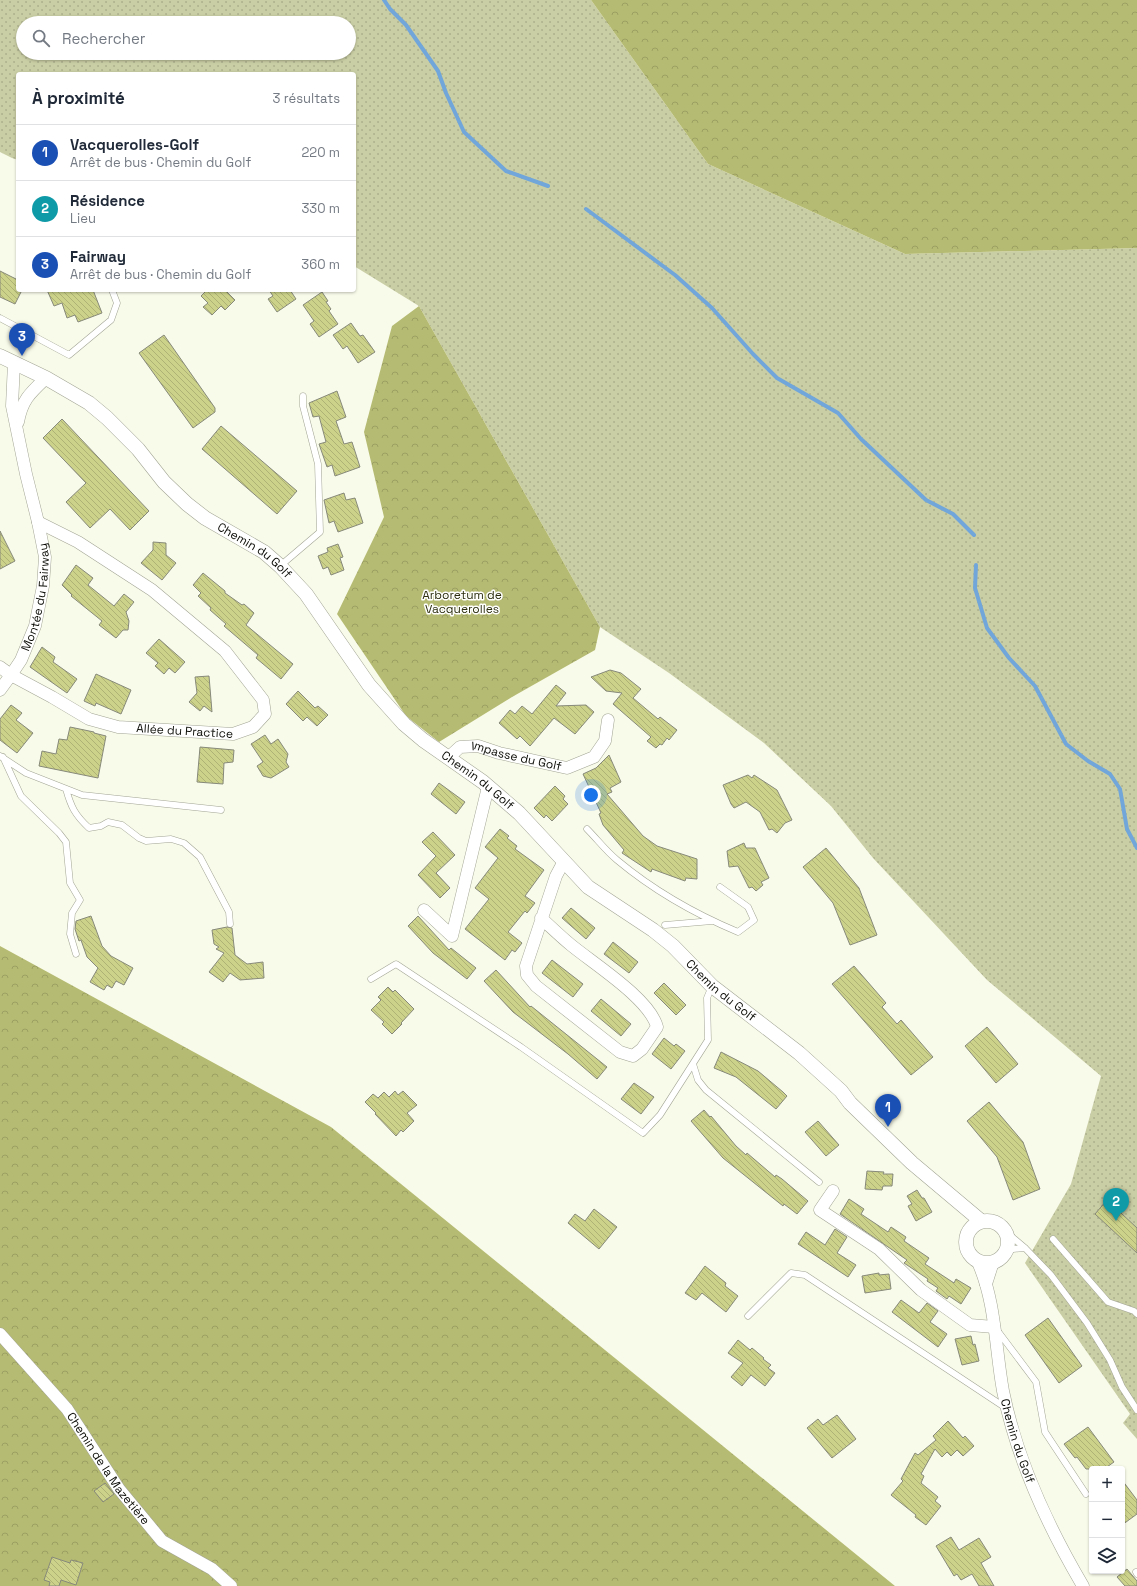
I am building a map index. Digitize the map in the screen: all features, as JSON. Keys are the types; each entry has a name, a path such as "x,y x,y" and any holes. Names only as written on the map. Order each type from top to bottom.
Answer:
{"street":[{"name":"Chemin du Golf","path":"0,356 46,378 89,403 107,418 138,449 164,482 187,504 205,518 264,552 280,566 306,594 369,685 395,715 423,740 488,787 519,813 588,887 653,930 673,946 712,986 810,1062 912,1163 980,1221"},
{"name":"Montée du Fairway","path":"0,690 12,675 21,660 35,626 43,586 45,557 12,406 14,363"},
{"name":"Montée du Fairway","path":"17,428 20,409 29,394 46,378"},
{"path":"13,387 21,392 29,394"},
{"name":"Allée du Practice","path":"0,667 89,719 118,727 233,734 253,727 265,714 264,700 224,651 152,590 78,542 38,522"},
{"name":"Impasse du Golf","path":"448,758 460,747 478,746 500,753 568,768 594,756 605,741 608,720"},
{"path":"424,910 452,936 488,787"},
{"path":"541,918 571,945 640,1000 656,1021 657,1027 642,1049 632,1056 620,1052 536,986 527,975 526,966 541,918 556,876 564,861"},
{"path":"833,1191 820,1210 879,1249 921,1290 970,1325 994,1327"},
{"path":"963,1205 966,1235 965,1243 971,1256 982,1262 993,1262 1003,1256 1008,1246 1007,1234 1000,1225 994,1222 980,1221 969,1229 966,1235"},
{"name":"Chemin du Golf","path":"977,1260 986,1284 1003,1390 1008,1410 1036,1496 1051,1530 1083,1586"},
{"name":"Chemin du Golf","path":"986,1284 993,1262"},
{"name":"Chemin de la Mazetière","path":"0,1334 67,1409 120,1489 162,1541 212,1569 231,1586"}],"lane":[{"path":"0,318 69,355 111,320 117,303 113,292"},
{"path":"280,566 320,532 318,464 303,406 303,396"},
{"path":"1,756 26,773 82,795 221,810"},
{"path":"1,756 21,796 59,833 66,842 70,883 80,900 72,913 70,934 76,954"},
{"path":"66,789 71,806 79,819 89,828 101,826 108,822 122,825 139,838 146,841 171,839 184,843 200,857 229,912 230,924"},
{"path":"587,829 616,859 655,888 712,921 738,932 754,920 748,907 720,888"},
{"path":"665,925 712,921"},
{"path":"371,979 396,964 521,1048 643,1133 660,1115 708,1040 707,998 712,986"},
{"path":"693,1064 698,1080 706,1090 819,1182"},
{"path":"1007,1234 1025,1248 1051,1275 1087,1323 1110,1360 1122,1388 1137,1410"},
{"path":"1053,1239 1108,1302 1134,1311 1137,1314"},
{"path":"1006,1251 1025,1248"},
{"path":"748,1316 791,1273 805,1275 1008,1410"},
{"path":"994,1327 1036,1382 1045,1432 1086,1494"}],"green space":[{"path":"0,0 591,0 708,164 905,254 1137,248 1137,1439 1123,1423 1130,1414 1025,1263 1071,1184 1101,1076 987,980 873,858 831,806 764,743 669,673 600,627 419,306 356,267 356,72 16,72 16,159 0,152"},
{"path":"591,0 1137,0 1137,248 905,254 708,164"},
{"name":"Arboretum de Vacquerolles","path":"419,306 600,627 595,650 512,697 439,742 406,716 337,614 384,517 364,432 392,326"},
{"path":"0,946 331,1127 895,1586 0,1586"}],"building":[{"path":"0,271 16,279 16,292 21,292 15,304 0,297"},
{"path":"48,292 94,292 102,313 78,322 75,315 67,318 62,303 54,306"},
{"path":"205,292 227,292 235,300 225,310 221,306 212,315 203,307 208,303 201,296"},
{"path":"270,292 291,292 296,299 277,312 268,299 273,296"},
{"path":"322,292 331,309 329,311 338,324 319,337 310,324 314,321 303,305"},
{"path":"351,323 360,336 363,335 375,352 358,363 347,346 343,349 333,335"},
{"path":"164,335 215,408 215,412 193,428 139,353"},
{"path":"337,391 346,417 336,421 344,444 352,442 360,467 335,476 332,465 327,467 319,444 326,442 319,416 313,417 309,403"},
{"path":"62,419 149,511 130,530 110,509 90,528 66,502 86,483 43,438"},
{"path":"221,426 297,491 277,514 202,449"},
{"path":"344,493 346,500 355,498 363,523 338,532 334,521 329,523 324,500"},
{"path":"0,531 15,561 0,569"},
{"path":"153,542 166,543 166,555 176,563 162,580 141,563 153,550"},
{"path":"338,544 343,557 340,558 344,570 331,575 328,567 323,569 318,556 328,552 327,548"},
{"path":"76,565 93,578 88,585 114,606 124,594 134,602 126,612 129,621 128,630 123,630 116,638 99,625 102,621 71,596 72,595 62,585"},
{"path":"203,573 225,591 225,593 242,605 244,604 254,613 246,625 293,664 281,679 256,658 258,655 224,626 226,624 210,610 211,608 198,596 201,593 193,585"},
{"path":"159,639 185,662 175,673 169,668 164,674 155,666 158,663 146,653"},
{"path":"42,647 55,657 53,662 77,679 67,693 30,667"},
{"path":"610,670 621,673 641,689 633,698 658,719 660,717 677,730 669,740 667,738 662,745 660,744 656,748 647,741 651,737 613,704 622,693 606,691 591,677"},
{"path":"96,674 131,690 121,714 96,703 95,706 84,701"},
{"path":"209,676 212,712 204,706 200,711 189,702 197,693 195,677"},
{"path":"556,685 566,693 556,706 586,705 594,712 575,734 554,718 530,746 520,736 517,739 499,723 510,710 515,714 522,706 532,714"},
{"path":"298,691 315,708 318,706 328,715 317,726 307,717 303,721 286,704"},
{"path":"11,705 22,713 16,720 33,733 17,753 0,740 0,719"},
{"path":"70,727 106,736 98,778 39,766 42,751 56,754 59,739 67,740"},
{"path":"265,735 271,744 278,739 288,754 286,762 289,767 271,778 263,776 257,766 263,762 251,744"},
{"path":"200,747 234,750 233,762 224,763 223,784 197,782"},
{"path":"609,755 621,782 610,788 612,792 607,794 643,836 657,846 697,859 697,879 686,878 685,881 652,869 651,872 622,853 624,850 603,825 599,814 601,813 583,774 596,768"},
{"path":"748,775 752,778 754,775 777,790 792,820 785,823 777,833 772,829 769,830 760,812 746,802 734,808 731,804 723,785"},
{"path":"439,783 465,802 456,814 431,794"},
{"path":"555,786 565,796 563,799 568,804 552,821 546,815 544,818 534,808"},
{"path":"500,829 509,836 507,838 517,846 515,849 544,870 525,896 535,903 527,913 525,911 508,932 522,943 515,952 512,950 505,960 465,929 489,899 475,888 498,858 485,847"},
{"path":"433,832 455,855 436,873 450,888 440,898 418,875 436,856 422,842"},
{"path":"744,843 746,848 755,848 769,878 761,882 763,885 756,891 752,887 749,888 738,866 729,867 727,851"},
{"path":"826,848 859,888 877,935 850,945 833,903 803,867"},
{"path":"571,908 595,928 586,939 562,918"},
{"path":"91,916 102,946 111,956 133,968 124,985 116,981 112,988 107,985 104,990 90,982 98,968 87,957 75,929 76,921"},
{"path":"418,916 449,950 451,948 476,968 467,979 433,953 408,926"},
{"path":"227,927 232,928 235,955 247,964 263,962 264,978 240,980 230,973 223,982 209,972 224,953 216,949 219,947 214,944 212,930"},
{"path":"613,942 638,962 629,973 604,954"},
{"path":"552,960 583,984 573,997 542,973"},
{"path":"854,966 886,1003 882,1007 897,1024 901,1020 933,1057 911,1075 832,984"},
{"path":"496,970 530,1007 531,1006 607,1067 597,1079 568,1054 513,1012 484,981"},
{"path":"664,983 686,1005 676,1015 654,993"},
{"path":"388,987 393,992 395,990 414,1009 392,1034 382,1024 384,1022 371,1010 381,1000 378,997"},
{"path":"601,999 631,1024 621,1036 591,1011"},
{"path":"987,1027 1018,1064 996,1083 965,1046"},
{"path":"664,1038 674,1046 676,1044 685,1051 671,1069 652,1054"},
{"path":"721,1052 758,1071 787,1096 776,1109 736,1077 714,1068"},
{"path":"634,1083 654,1097 641,1114 621,1099"},
{"path":"395,1091 398,1095 403,1091 417,1105 407,1113 414,1121 403,1132 401,1130 396,1136 365,1102 373,1094 378,1098 384,1092 389,1097"},
{"path":"989,1102 1023,1142 1040,1189 1013,1200 997,1157 967,1121"},
{"path":"704,1110 746,1155 747,1153 775,1177 776,1175 782,1179 808,1201 797,1214 784,1204 783,1206 723,1158 691,1121"},
{"path":"818,1121 839,1145 826,1156 805,1132"},
{"path":"867,1171 893,1174 892,1186 883,1186 882,1190 865,1189"},
{"path":"917,1190 922,1198 924,1198 932,1212 916,1221 908,1206 912,1204 907,1196"},
{"path":"849,1199 864,1209 861,1214 888,1232 891,1227 906,1237 904,1241 929,1258 925,1264 954,1283 956,1279 971,1288 961,1304 949,1296 947,1299 936,1291 938,1288 927,1281 928,1279 904,1263 907,1260 840,1214"},
{"path":"1107,1200 1137,1228 1137,1253 1095,1214"},
{"path":"594,1209 617,1227 599,1249 568,1223 575,1214 585,1221"},
{"path":"835,1229 847,1237 837,1253 856,1265 848,1277 798,1244 806,1232 825,1245"},
{"path":"705,1266 726,1283 725,1286 738,1296 726,1312 702,1293 696,1300 685,1293"},
{"path":"879,1273 879,1275 889,1274 891,1289 865,1293 862,1276"},
{"path":"901,1300 919,1313 927,1303 938,1311 930,1322 947,1334 938,1347 892,1312"},
{"path":"1048,1318 1082,1366 1059,1383 1025,1335"},
{"path":"971,1336 973,1345 975,1344 979,1361 962,1365 955,1339"},
{"path":"738,1340 750,1350 752,1348 771,1365 768,1368 775,1373 765,1386 751,1375 742,1386 731,1377 743,1363 728,1353"},
{"path":"837,1415 856,1439 832,1458 807,1428 818,1419 823,1425"},
{"path":"948,1421 963,1438 965,1436 974,1446 963,1456 957,1450 951,1456 947,1452 942,1457 935,1449 921,1474 924,1476 921,1483 938,1497 935,1501 941,1506 926,1525 891,1495 903,1481 901,1479 915,1453 918,1455 936,1440 933,1436"},
{"path":"1088,1427 1114,1462 1108,1466 1089,1466 1089,1469 1086,1469 1064,1444"},
{"path":"105,1483 114,1494 103,1502 94,1491"},
{"path":"1125,1484 1137,1500 1137,1514 1125,1523"},
{"path":"951,1537 959,1550 979,1538 991,1557 981,1563 994,1586 979,1586 972,1574 961,1580 957,1574 954,1576 936,1546"},
{"path":"52,1557 70,1563 71,1560 83,1563 76,1585 61,1580 59,1586 49,1586 50,1582 44,1580"},
{"path":"1127,1569 1137,1581 1137,1586 1125,1586 1117,1577 1121,1574 1125,1574 1125,1571"}],"waterway":[{"path":"384,0 390,9 406,25 438,71 446,93 464,132 506,171 548,186"},
{"path":"586,209 675,275 712,308 753,354 777,378 838,413 861,439 926,500 953,514 974,535"},
{"path":"976,565 975,588 987,628 1009,658 1035,686 1066,744 1088,761 1110,774 1120,789 1127,829 1137,848"}],"place":[{"name":"Fairway","path":"22,356"},
{"name":"Vacquerolles-Golf","path":"888,1127"},
{"name":"Résidence","path":"1116,1221"}]}
